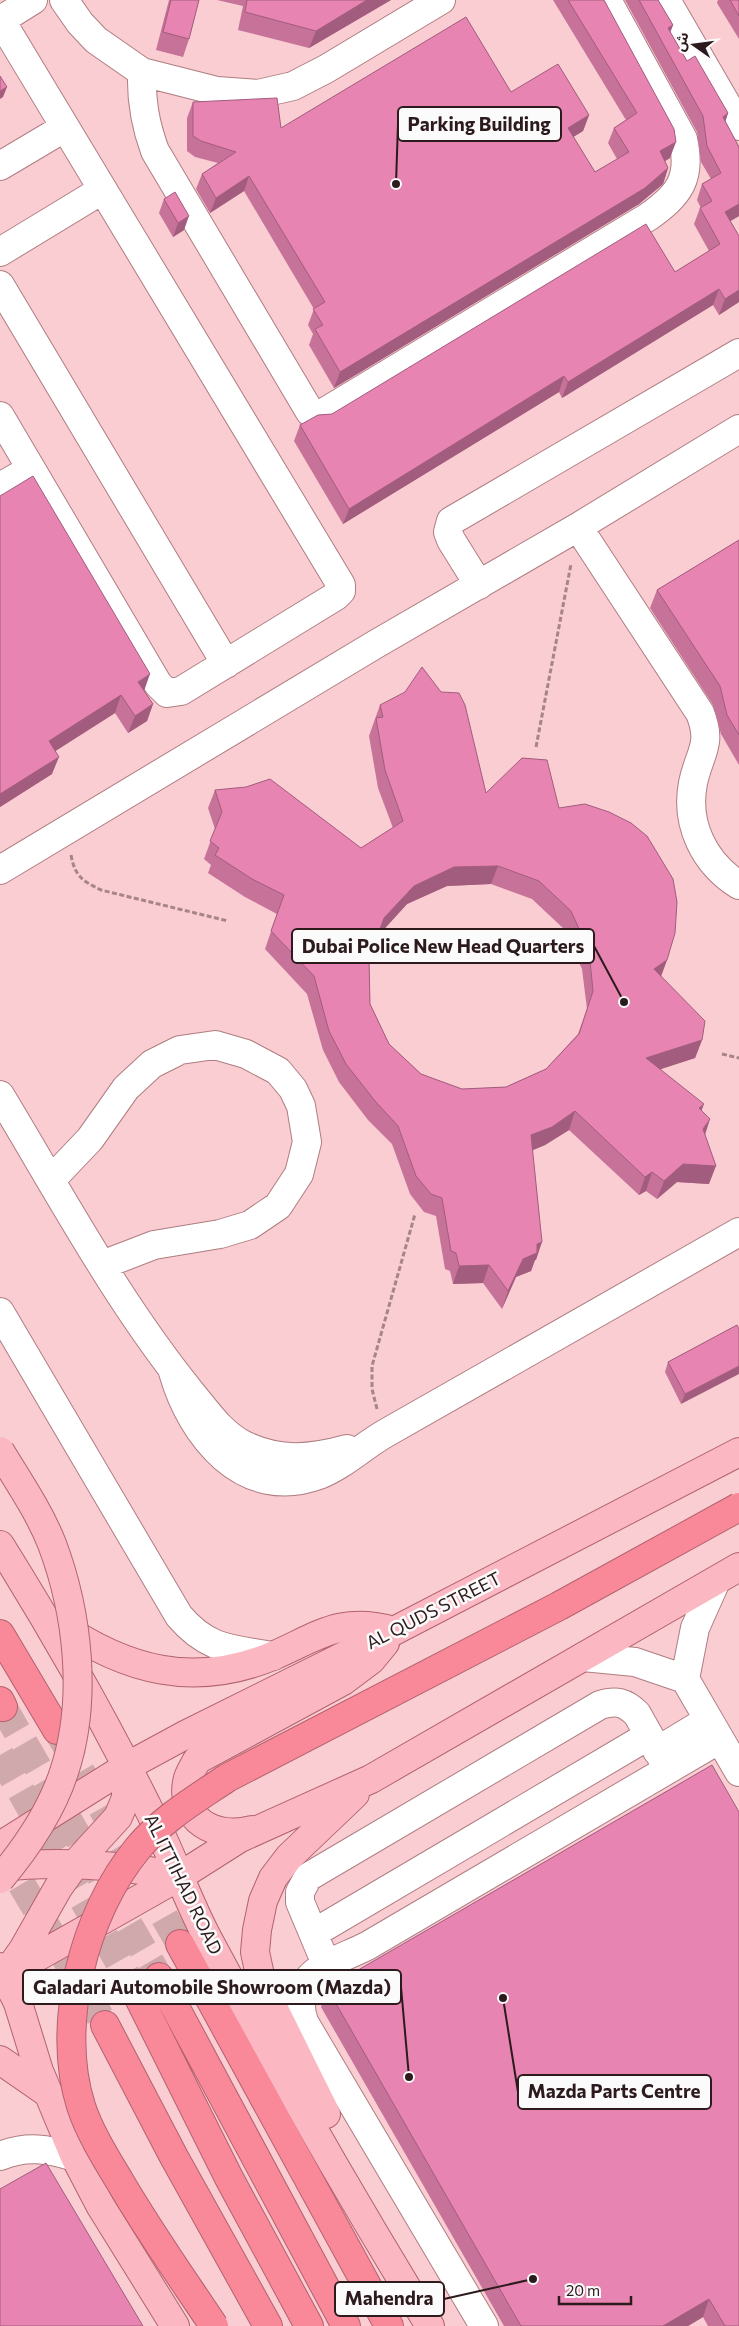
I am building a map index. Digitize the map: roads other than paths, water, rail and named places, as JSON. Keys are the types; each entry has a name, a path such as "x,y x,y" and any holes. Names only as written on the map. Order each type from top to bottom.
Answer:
{"highway":[{"path":"214,2326 134,2206 105,2158 81,2106 72,2058 74,1998 85,1947 107,1895 138,1848 178,1810 227,1778 559,1606 739,1507"},
{"path":"0,1634 57,1730"},
{"path":"180,1944 388,2326"},
{"path":"309,2326 228,2178 147,1984 346,2326"},
{"path":"105,2025 174,2157 268,2326"}],"main road":[{"path":"0,1451 30,1500 51,1542 65,1582 74,1635 77,1681 74,1728 64,1772 47,1812 24,1850 0,1879"},
{"name":"AL QUDS STREET","path":"0,1846 126,1767 185,1735 394,1631 739,1452"},
{"name":"AL ITTIHAD ROAD","path":"0,1545 43,1614 126,1767 180,1876 208,1938 378,2242 430,2326"},
{"path":"1,1974 180,1876 260,1828 371,1779 739,1567"},
{"path":"43,1614 108,1652 156,1669 182,1673 208,1673 235,1668 273,1656 338,1627 356,1624 376,1626 394,1631 371,1660 350,1676 198,1760 188,1776 186,1792 192,1812 204,1825 221,1832 237,1834 260,1828"},
{"path":"1,1974 24,1948 58,1888 76,1864 118,1817 126,1798 126,1767"},
{"path":"371,1779 289,1857 273,1878 262,1901 256,1930 255,1952 262,1985 362,2186 372,2212 378,2242"},
{"path":"0,1867 76,1864 128,1867 180,1876"},
{"path":"1,1974 20,2009 31,2047 75,2156 100,2205 175,2326"},
{"path":"0,2060 49,2094"}],"street":[{"path":"0,416 162,689 167,693 181,691 336,596 340,591 341,585 0,20 33,0"},
{"path":"69,3 96,40 142,72 217,91 258,94 293,86 326,69 441,0"},
{"path":"142,72 142,99 146,126 155,151 310,412 318,416 648,217 677,193 685,176 687,157 683,140 606,0"},
{"path":"666,0 739,126"},
{"path":"0,166 64,128"},
{"path":"0,252 102,190"},
{"path":"0,285 226,664"},
{"path":"479,584 451,540 448,532 451,521 739,353"},
{"path":"0,870 479,584 578,528 739,429"},
{"path":"0,487 31,469"},
{"path":"578,528 700,713 706,728 706,745 693,782 691,804 694,825 701,845 712,863 728,878 739,885"},
{"path":"51,1180 90,1138 126,1088 152,1064 180,1050 215,1045 246,1054 278,1071 293,1089 301,1106 307,1142 299,1174 278,1206 250,1225 220,1234 154,1245 102,1265"},
{"path":"0,1095 102,1265 173,1372 223,1430 242,1444 263,1453 282,1458 312,1457 378,1438 737,1239"},
{"path":"0,1312 179,1616 190,1629 204,1640 220,1646 273,1656"},
{"path":"716,1581 694,1628 685,1679 739,1772"},
{"path":"583,1657 635,1662 685,1679"},
{"path":"326,1964 300,1902 300,1892 308,1877 593,1708 610,1701 625,1704 637,1714 658,1752"},
{"path":"314,1933 658,1752 714,1730"},
{"path":"484,2326 304,2022 300,2009 300,1996 305,1983 313,1973 326,1964 367,1946 658,1752"},
{"path":"0,2156 11,2152 38,2148 75,2156"}],"tunnel":[{"path":"3,1707 159,1977"},
{"path":"60,1735 180,1944"},
{"path":"0,1755 135,1990"},
{"path":"0,1848 105,2025"}],"place":[{"name":"Parking Building","path":"396,184"},
{"name":"Dubai Police New Head Quarters","path":"624,1002"},
{"name":"Mazda Parts Centre","path":"503,1998"},
{"name":"Galadari Automobile Showroom (Mazda)","path":"409,2077"},
{"name":"Mahendra","path":"533,2279"}]}
